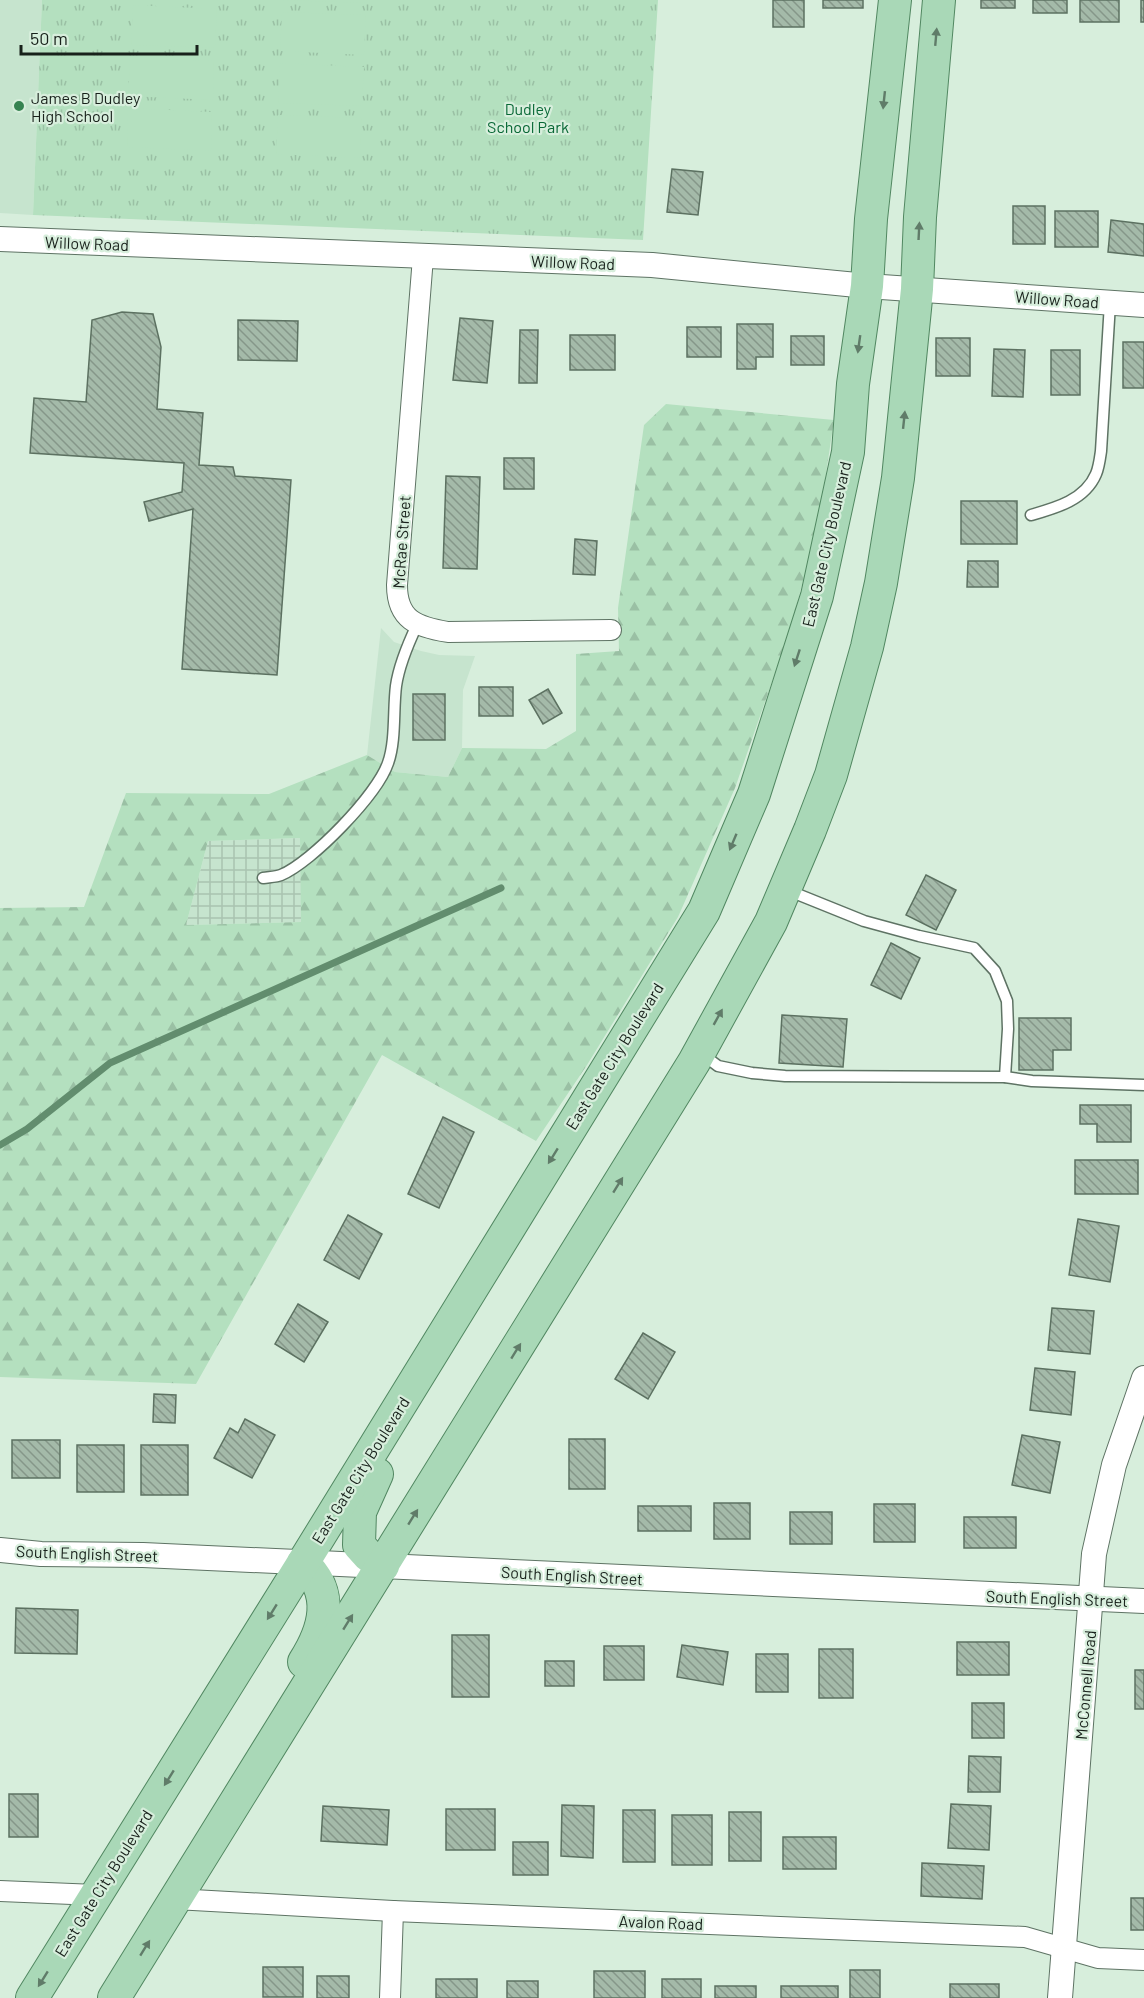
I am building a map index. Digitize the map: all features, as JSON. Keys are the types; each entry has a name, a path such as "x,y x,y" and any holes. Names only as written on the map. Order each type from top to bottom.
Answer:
{"main road":[{"name":"East Gate City Boulevard","path":"32,1998 704,911 754,794 817,596 848,452 895,0"},
{"path":"114,1998 699,1052 771,922 831,775 851,707 881,583 898,478 917,290 920,218 939,0"},
{"path":"383,1566 368,1556 359,1545 360,1512 438,1342"},
{"path":"247,1783 267,1724 317,1642 325,1608 312,1572 303,1563"}],"street":[{"name":"Willow Road","path":"0,239 652,266 917,290 1144,305"},
{"name":"McRae Street","path":"417,625 403,613 398,598 398,585 423,257"},
{"path":"417,625 448,632 611,630"},
{"name":"McConnell Road","path":"1060,1998 1094,1554 1114,1465 1144,1378"},
{"name":"South English Street","path":"0,1550 41,1554 143,1555 1144,1601"},
{"path":"0,1891 96,1895"},
{"name":"Avalon Road","path":"175,1899 393,1911 1025,1937 1098,1958 1144,1960"},
{"path":"390,1998 393,1911"}],"lane":[{"path":"1031,515 1050,510 1079,496 1097,472 1101,451 1110,303"},
{"path":"263,878 280,875 329,842 380,780 388,763 394,727 396,684 407,647 417,625"},
{"path":"784,890 864,921 974,948 995,971 1007,1001 1005,1077"},
{"path":"699,1052 718,1066 785,1076 1005,1077 1032,1081 1144,1085"}],"shaded area":[{"name":"James B Dudley High School","path":"0,0 42,0 33,215 0,213"},
{"path":"381,628 394,642 421,651 439,655 475,656 463,690 462,748 448,777 395,772 367,755"},
{"path":"300,838 302,922 186,925 208,841"}],"green space":[{"name":"Dudley School Park","path":"42,0 658,0 643,240 33,215"},
{"path":"282,0 367,0 366,3"},
{"path":"133,5 217,9 215,48 131,45"},
{"path":"282,12 366,15 364,55 280,51"},
{"path":"130,57 214,61 213,100 128,96"},
{"path":"280,63 364,67 362,106 278,103"},
{"path":"128,108 212,112 211,151 127,147"},
{"path":"278,115 362,118 360,158 276,154"},
{"path":"666,404 834,420 819,521 790,630 735,788 678,917 587,1065 536,1141 382,1055 196,1384 0,1377 0,908 84,907 126,793 269,794 367,755 395,772 448,777 462,748 546,749 576,731 576,654 619,651 618,608 644,425","holes":["300,838 301,922 186,925 208,841"]}],"building":[{"path":"773,0 804,0 804,27 773,27"},
{"path":"823,0 863,0 863,8 823,8"},
{"path":"981,0 1015,0 1015,8 981,8"},
{"path":"1033,0 1067,0 1067,13 1033,13"},
{"path":"1080,0 1119,0 1119,22 1080,22"},
{"path":"1141,0 1144,0 1144,22 1141,22"},
{"path":"672,169 703,172 698,215 667,212"},
{"path":"1013,206 1045,206 1045,244 1013,244"},
{"path":"1055,211 1098,211 1098,247 1055,247"},
{"path":"1111,220 1144,224 1144,256 1108,252"},
{"path":"122,312 153,314 161,347 157,409 203,413 199,465 233,467 235,476 291,480 277,675 182,669 193,509 149,521 144,502 182,492 184,463 30,453 34,398 86,402 92,320"},
{"path":"460,318 493,321 487,383 453,380"},
{"path":"238,320 298,321 297,361 238,360"},
{"path":"737,324 773,324 773,357 756,357 756,369 737,369"},
{"path":"687,327 721,327 721,357 687,357"},
{"path":"520,330 538,330 537,383 519,383"},
{"path":"570,335 615,335 615,370 570,370"},
{"path":"791,336 824,336 824,365 791,365"},
{"path":"936,338 970,338 970,376 936,376"},
{"path":"1123,342 1144,342 1144,388 1123,388"},
{"path":"994,349 1025,350 1023,397 992,396"},
{"path":"1051,350 1080,350 1080,395 1051,395"},
{"path":"504,458 534,458 534,489 504,489"},
{"path":"446,476 480,477 477,569 443,568"},
{"path":"961,501 1017,501 1017,544 961,544"},
{"path":"575,539 597,541 595,575 573,574"},
{"path":"968,561 998,561 998,587 967,587"},
{"path":"479,687 513,687 513,716 479,716"},
{"path":"548,689 562,713 543,724 529,700"},
{"path":"413,694 445,694 445,740 413,740"},
{"path":"926,875 956,890 936,930 906,915"},
{"path":"891,943 920,958 901,999 871,985"},
{"path":"782,1015 847,1019 843,1067 779,1063"},
{"path":"1019,1018 1071,1018 1071,1050 1053,1050 1053,1070 1019,1070"},
{"path":"1080,1105 1131,1105 1131,1142 1097,1142 1097,1124 1080,1124"},
{"path":"443,1117 474,1132 439,1208 408,1194"},
{"path":"1075,1160 1138,1160 1138,1194 1075,1194"},
{"path":"348,1215 382,1234 359,1279 324,1260"},
{"path":"1078,1219 1119,1226 1110,1282 1069,1275"},
{"path":"298,1304 328,1322 304,1362 275,1344"},
{"path":"1052,1308 1094,1311 1090,1354 1048,1350"},
{"path":"643,1333 675,1352 648,1399 615,1379"},
{"path":"1035,1368 1075,1372 1071,1415 1030,1410"},
{"path":"154,1394 176,1395 175,1423 153,1422"},
{"path":"245,1419 275,1435 252,1478 214,1458 230,1428 238,1433"},
{"path":"1022,1435 1060,1442 1050,1493 1012,1485"},
{"path":"569,1439 605,1439 605,1489 569,1489"},
{"path":"12,1440 60,1440 60,1478 12,1478"},
{"path":"77,1445 124,1445 124,1492 77,1492"},
{"path":"141,1445 188,1445 188,1495 141,1495"},
{"path":"714,1503 750,1503 750,1539 714,1539"},
{"path":"874,1504 915,1504 915,1542 874,1542"},
{"path":"638,1506 691,1506 691,1531 638,1531"},
{"path":"790,1512 832,1512 832,1544 790,1544"},
{"path":"964,1517 1016,1517 1016,1548 964,1548"},
{"path":"16,1608 78,1610 77,1654 15,1653"},
{"path":"452,1635 489,1635 489,1697 452,1697"},
{"path":"957,1642 1009,1642 1009,1675 957,1675"},
{"path":"682,1645 728,1652 723,1685 677,1677"},
{"path":"604,1646 644,1646 644,1680 604,1680"},
{"path":"819,1649 853,1649 853,1698 819,1698"},
{"path":"756,1654 788,1654 788,1692 756,1692"},
{"path":"545,1661 574,1661 574,1686 545,1686"},
{"path":"1135,1670 1144,1670 1144,1709 1135,1709"},
{"path":"972,1703 1004,1703 1004,1738 972,1738"},
{"path":"969,1756 1001,1757 1000,1792 968,1792"},
{"path":"9,1794 38,1794 38,1837 9,1837"},
{"path":"951,1804 991,1806 989,1850 948,1848"},
{"path":"562,1805 594,1806 593,1858 561,1856"},
{"path":"323,1806 389,1810 387,1845 321,1841"},
{"path":"446,1809 495,1809 495,1850 446,1850"},
{"path":"623,1810 655,1810 655,1862 623,1862"},
{"path":"729,1812 761,1812 761,1861 729,1861"},
{"path":"672,1815 712,1815 712,1865 672,1865"},
{"path":"783,1837 836,1837 836,1869 783,1869"},
{"path":"513,1842 548,1842 548,1875 513,1875"},
{"path":"922,1863 984,1866 982,1899 921,1896"},
{"path":"1131,1898 1144,1898 1144,1930 1131,1930"},
{"path":"263,1967 303,1967 303,1997 263,1997"},
{"path":"850,1970 880,1970 880,1998 850,1998"},
{"path":"594,1971 645,1971 645,1998 594,1998"},
{"path":"317,1976 349,1976 349,1998 317,1998"},
{"path":"436,1979 477,1979 477,1998 436,1998"},
{"path":"662,1979 701,1979 701,1998 662,1998"},
{"path":"507,1981 538,1981 538,1998 507,1998"},
{"path":"950,1984 999,1984 999,1998 950,1998"},
{"path":"715,1986 756,1986 756,1998 715,1998"},
{"path":"781,1986 838,1986 838,1998 781,1998"}],"waterway":[{"path":"0,1145 27,1129 110,1063 501,888"}],"place":[{"name":"James B Dudley High School","path":"19,106"}]}
